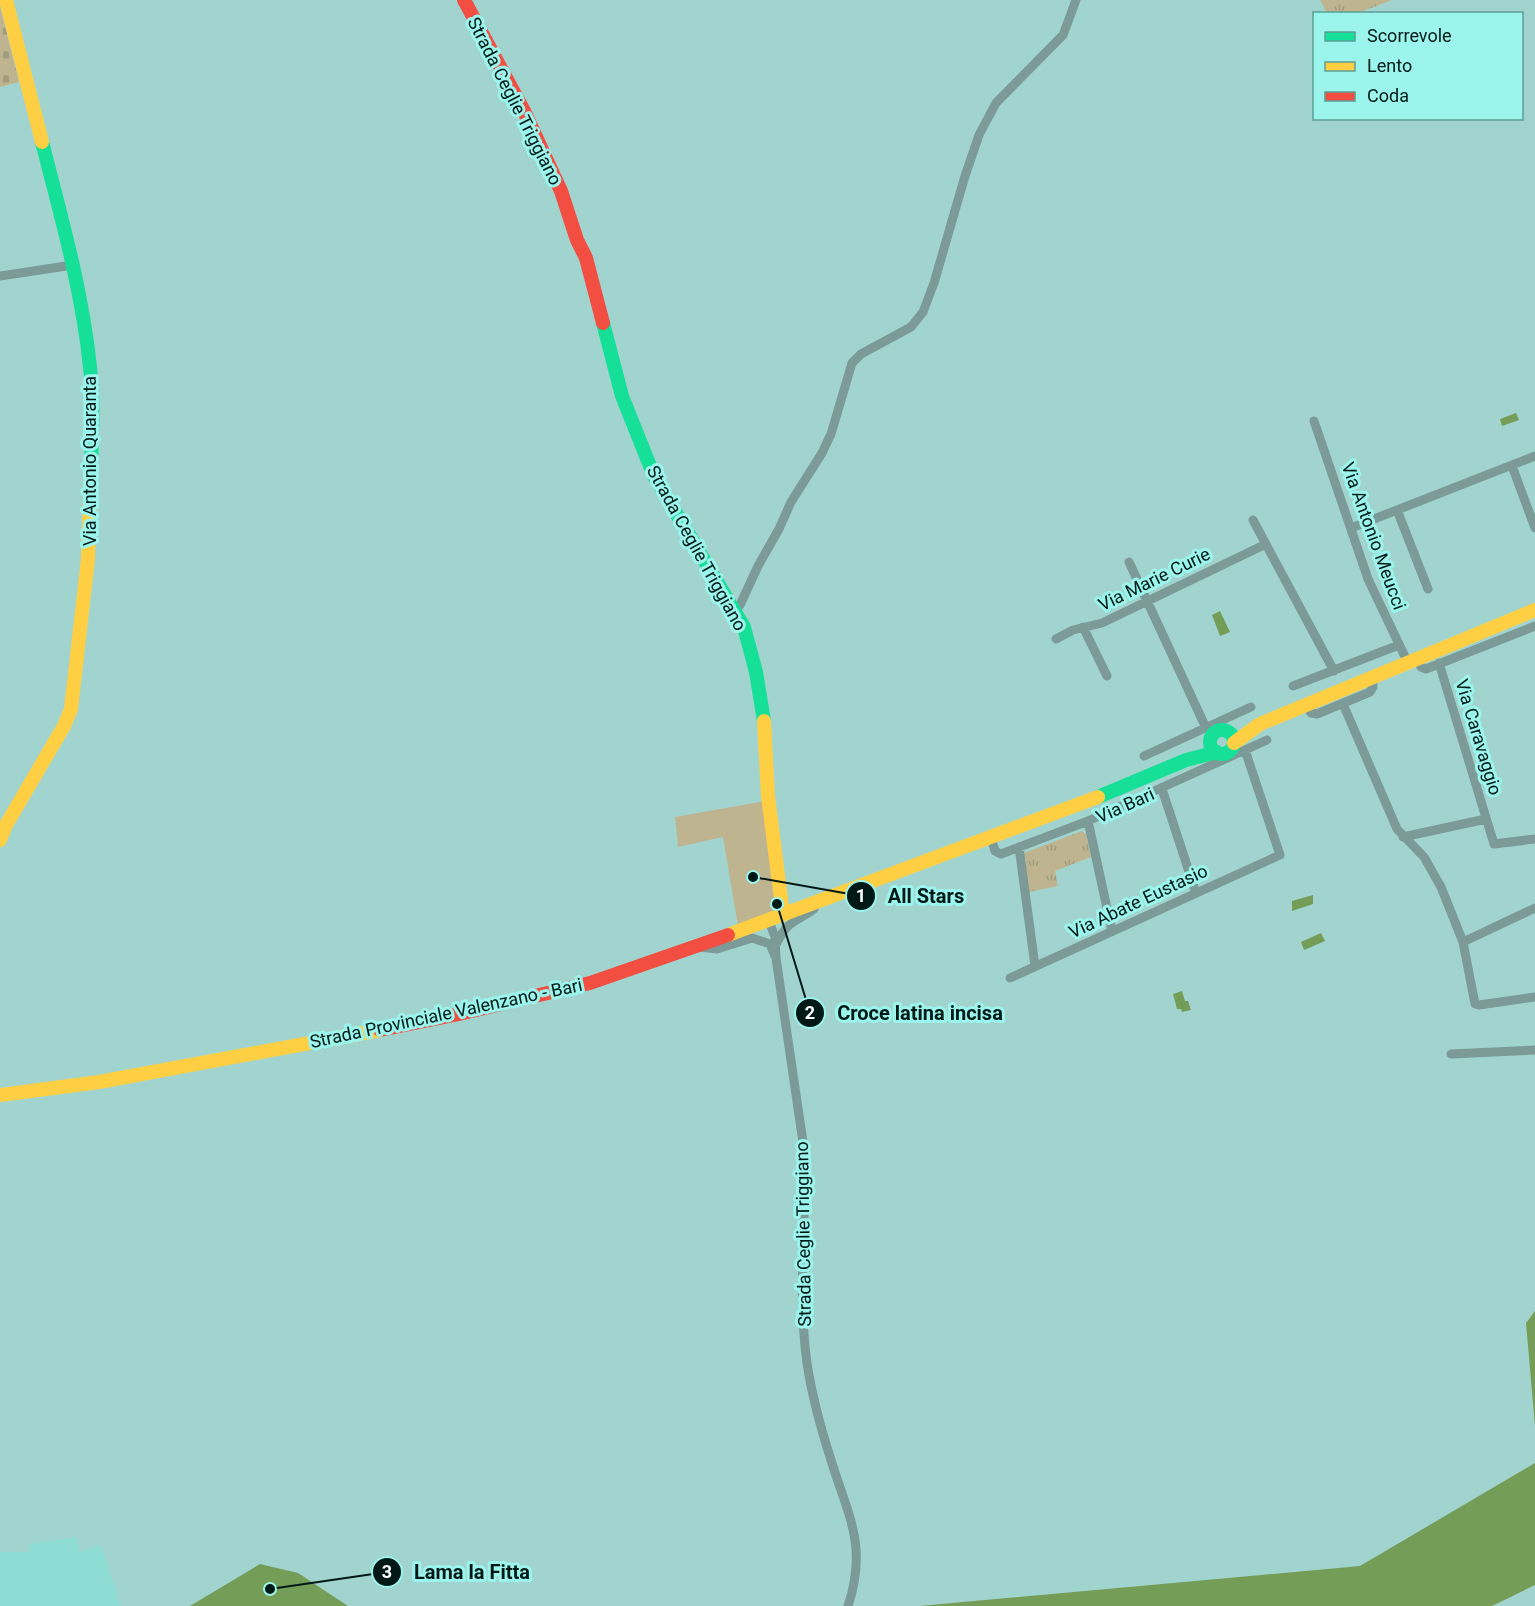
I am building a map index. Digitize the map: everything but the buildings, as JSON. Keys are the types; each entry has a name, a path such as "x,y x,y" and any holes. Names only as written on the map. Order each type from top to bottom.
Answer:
{"street":[{"name":"Via Antonio Quaranta","path":"0,840 6,825 64,726 70,709 76,675 88,559 93,416 90,366 73,266 6,0"},
{"name":"Strada Ceglie Triggiano","path":"464,0 524,111 561,191 590,270 622,396 654,476 744,627 765,728 768,796 783,915"},
{"path":"734,611 740,605 791,502 822,453 831,434 852,363 861,354 911,327 923,312 979,135 996,103 1063,35 1076,0"},
{"path":"0,276 73,266"},
{"name":"Via Antonio Meucci","path":"1314,421 1368,579 1399,645 1411,659"},
{"path":"1351,528 1535,456"},
{"path":"1512,466 1535,528"},
{"path":"1396,510 1428,589"},
{"path":"1253,520 1330,672 1334,692"},
{"name":"Via Marie Curie","path":"1056,639 1083,627 1102,623 1266,544"},
{"path":"1129,562 1147,602 1223,741"},
{"name":"Via Bari","path":"912,867 1120,789 1306,704 1535,610"},
{"path":"1411,659 1424,669 1535,626"},
{"path":"1083,627 1107,676"},
{"path":"1293,686 1399,645"},
{"path":"1306,704 1314,714 1373,690 1357,662"},
{"name":"Via Caravaggio","path":"1439,663 1494,844 1535,839"},
{"path":"1342,704 1394,823 1403,837 1431,867 1452,912 1463,942 1474,1002 1476,1005 1535,997"},
{"name":"Via Bari","path":"991,837 998,854 1088,821 1161,789 1223,741 1251,707"},
{"name":"Via Bari","path":"1144,756 1223,741 1267,740"},
{"name":"Via Abate Eustasio","path":"1010,978 1280,855 1223,741"},
{"path":"1161,789 1196,893"},
{"name":"Via Caravaggio","path":"1403,837 1486,819"},
{"path":"1034,820 1041,839"},
{"path":"1088,821 1112,931"},
{"path":"1019,847 1035,966"},
{"name":"Strada Provinciale Valenzano - Bari","path":"4,1097 99,1082 459,1014 590,983 698,947 912,867"},
{"path":"698,947 717,949 752,938 773,945 791,922 811,912 828,898"},
{"path":"1463,942 1535,908"},
{"name":"Strada Ceglie Triggiano","path":"769,921 774,932 773,945 804,1149 802,1316 807,1364 817,1413 852,1520 857,1557 849,1606"},
{"path":"1451,1054 1535,1050"},
{"path":"0,1083 4,1097"}],"shaded area":[{"path":"1516,413 1519,420 1502,426 1500,419"},
{"path":"1220,611 1230,632 1220,636 1212,615"},
{"path":"1313,895 1313,904 1292,911 1292,901"},
{"path":"1321,933 1325,941 1304,950 1301,942"},
{"path":"1182,991 1191,1010 1182,1012 1181,1009 1177,1009 1173,994"},
{"path":"1535,1311 1535,1426 1526,1323"},
{"path":"1535,1463 1535,1585 1492,1606 919,1606 1360,1566"},
{"path":"77,1537 79,1552 101,1545 121,1606 0,1606 0,1552 30,1552 30,1544"},
{"path":"260,1564 298,1573 348,1606 190,1606"}],"green space":[{"path":"1320,0 1392,0 1361,12 1326,12"},
{"path":"0,6 19,82 0,87"},
{"path":"765,801 780,908 738,926 723,837 678,847 675,817"},
{"path":"1082,831 1086,834 1091,857 1055,871 1058,886 1029,892 1024,853"}],"traffic: fast":[{"path":"42,142 82,310 92,392 91,467"},
{"path":"603,323 622,396 654,476 744,627 756,672 764,721"},
{"path":"1222,730 1227,731 1233,737 1234,742 1233,747 1227,753 1222,754 1217,753 1211,747 1210,742 1211,737 1217,731 1222,730"},
{"path":"1098,797 1186,760 1217,752"}],"traffic: slow":[{"path":"6,0 42,142"},
{"path":"0,840 6,825 64,726 71,709 88,559 91,467"},
{"path":"1234,743 1260,724 1535,610"},
{"path":"764,721 768,796 783,915"},
{"path":"728,935 1098,797"},
{"path":"0,1095 99,1082 380,1030"}],"traffic: jam":[{"path":"464,0 524,111 561,191 577,240 586,258 603,323"},
{"path":"380,1030 590,983 728,935"}],"place":[{"name":"All Stars","path":"753,877"},
{"name":"Croce latina incisa","path":"777,904"},
{"name":"Lama la Fitta","path":"270,1589"}]}
